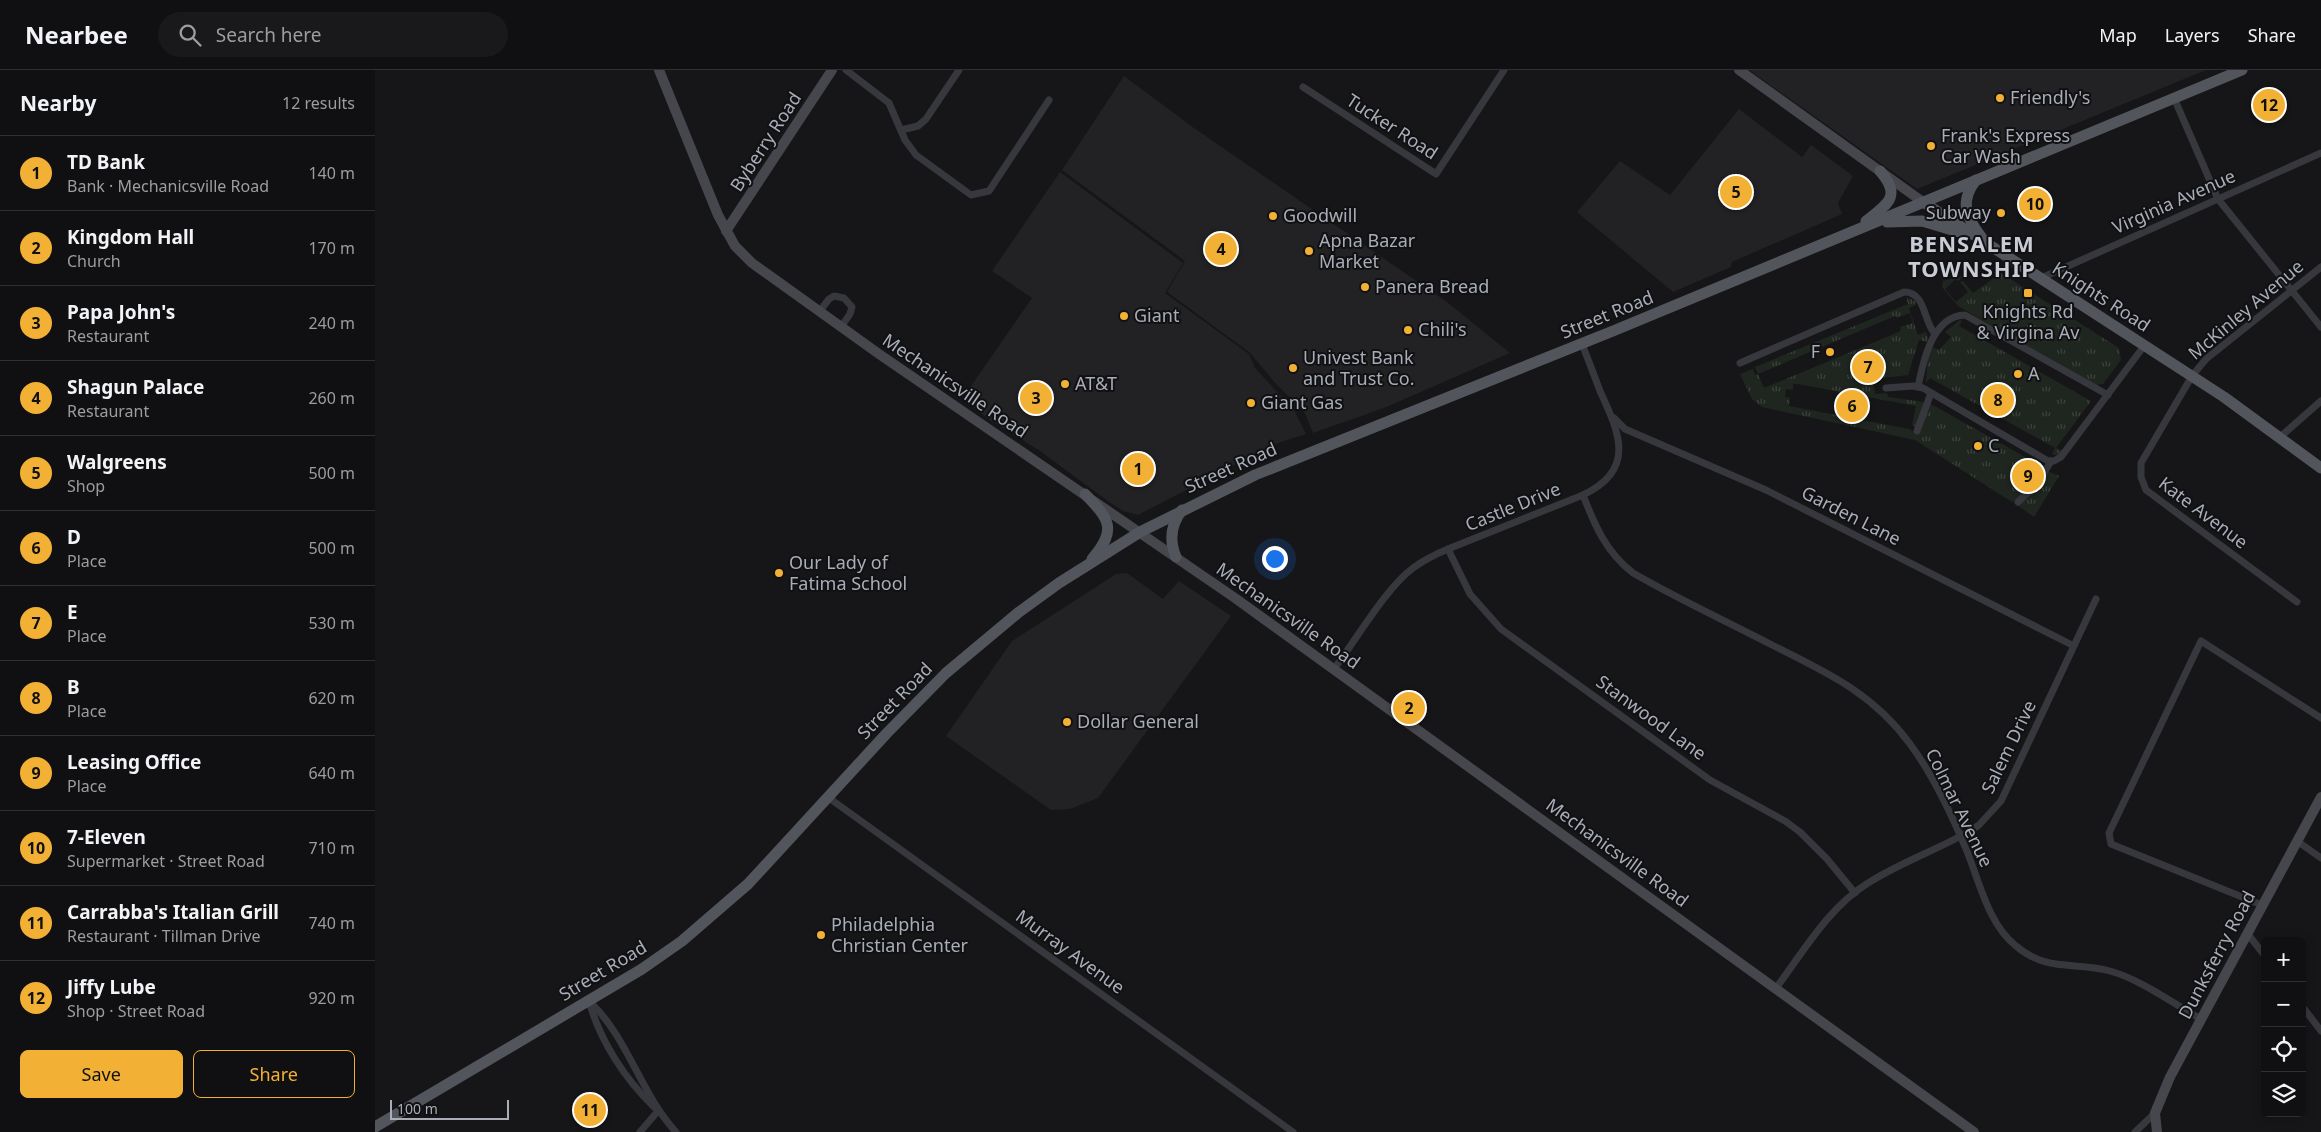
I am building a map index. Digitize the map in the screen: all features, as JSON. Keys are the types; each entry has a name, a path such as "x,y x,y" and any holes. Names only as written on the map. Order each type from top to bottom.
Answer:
{"main road":[{"name":"Street Road","path":"375,1127 589,1001 666,953 714,916 765,867 887,733 946,673 1019,612 1087,564 1140,532 1183,509 1255,475 1582,344 2242,70"},
{"path":"1853,231 1889,201 1892,188 1880,171"},
{"path":"1976,180 1966,197 1965,212 1987,245"},
{"name":"Knights Road","path":"1923,202 2039,279 2192,376 2321,468"},
{"path":"1866,226 1898,220 1922,221 1948,227 1987,245"},
{"path":"1085,494 1106,517 1109,529 1104,543 1087,564"},
{"path":"1176,557 1171,534 1174,524 1183,509"}],"street":[{"name":"Mechanicsville Road","path":"659,70 726,231 735,246 752,263 819,312 1140,532 1334,669 1974,1132"},
{"name":"Byberry Road","path":"726,231 831,70"},
{"path":"846,70 889,102 909,148 963,191 971,195 989,191 1049,100"},
{"path":"901,130 918,126 926,119 959,70"},
{"name":"Tucker Road","path":"1303,86 1436,174 1504,70"},
{"name":"Knights Road","path":"1739,70 1923,202"},
{"path":"2174,98 2218,199 2321,327"},
{"name":"Virginia Avenue","path":"2039,279 2321,153"},
{"name":"McKinley Avenue","path":"2192,376 2206,359 2321,267"},
{"path":"1741,363 1904,292 1915,294 1919,298 1930,327 1935,334"},
{"path":"819,312 829,298 834,296 844,298 852,307 850,314 841,327"},
{"path":"1918,387 1924,358 1935,334 1955,316 1965,315 2108,395"},
{"name":"Castle Drive","path":"1334,669 1401,579 1429,557 1583,495 1600,486 1607,479 1616,464 1619,438 1614,418 1582,344"},
{"path":"2018,502 2038,483 2051,461 2061,457 2144,346"},
{"name":"Kate Avenue","path":"2192,376 2141,463 2141,477 2146,490 2297,602"},
{"path":"1886,388 1918,387 2051,461"},
{"path":"1917,431 1931,393"},
{"path":"2280,437 2321,401"},
{"name":"Garden Lane","path":"1614,418 1625,429 1767,490 2074,646"},
{"name":"Colmar Avenue","path":"1583,495 1600,537 1614,557 1633,573 1847,683 1883,713 1921,760 1960,836 1991,910 2008,939 2027,956 2049,965 2111,972 2201,1019"},
{"name":"Stanwood Lane","path":"1448,549 1469,594 1501,629 1710,780 1785,821 1800,832 1827,859 1855,893"},
{"name":"Salem Drive","path":"1776,988 1822,925 1855,893 1885,873 1979,825 2001,802 2096,599"},
{"path":"2262,905 2111,844 2109,833 2201,641 2321,718"},
{"name":"Dunksferry Road","path":"2157,1132 2155,1112 2170,1078 2321,796"},
{"name":"Murray Avenue","path":"829,798 1293,1132"},
{"path":"2297,841 2321,858"},
{"path":"2247,933 2261,951"},
{"path":"589,1001 595,1024 630,1082 658,1111"},
{"path":"589,1001 605,1016 667,1129 676,1132"},
{"path":"2306,1011 2321,1031"},
{"path":"640,1132 658,1111"},
{"path":"2135,1132 2155,1112"}],"shaded area":[{"path":"1749,70 2206,70 1917,189"},
{"path":"1124,76 1194,128 1447,302 1510,353 1384,408 1313,433 1304,411 1277,385 1249,352 1167,292 1185,261 1062,170"},
{"path":"1739,109 1802,157 1811,145 1853,176 1838,203 1842,214 1732,262 1731,267 1673,292 1577,212 1620,161 1670,195"},
{"path":"1060,172 1183,263 1165,293 1249,354 1255,368 1294,410 1306,434 1275,444 1138,515 1123,511 1109,502 1040,451 990,420 962,399 1032,298 992,271"},
{"path":"1127,573 1163,599 1179,581 1231,616 1098,798 1070,809 1051,810 946,736 1012,641 1116,574"}],"green space":[{"path":"2001,273 2119,348 2121,360 2103,384 2095,385 2091,383 1958,306 1942,287 1943,281 1966,275 1958,281 1956,279 1945,289 1956,302 1968,292 1960,282 1963,281 1973,293"},
{"path":"1906,297 1915,301 1916,305 1909,308 1918,335 1926,332 1927,342 1919,340 1908,375 1873,379 1875,394 1887,393 1888,397 1924,402 1916,427 1912,425 1916,406 1798,384 1793,384 1793,390 1786,389 1785,397 1790,398 1789,406 1909,429 1917,434 1931,404 2043,467 2039,477 2031,487 2012,502 1915,440 1762,407 1752,399 1740,374 1753,369 1755,375 1758,374 1755,367 1908,304","holes":["1910,313 1913,323 1900,327 1901,331 1764,388 1758,374 1895,316 1897,318"]},
{"path":"1960,320 1962,321 1959,326 2091,401 2056,448 2062,451 2057,456 2052,454 2055,448 1930,378 1926,383 1928,356 1932,347 1939,350 1951,337 1945,332"},
{"path":"2047,471 2059,476 2034,517 2017,505"}],"place":[{"name":"Friendly's","path":"2000,98"},
{"name":"Jiffy Lube","path":"2269,105"},
{"name":"Frank's Express Car Wash","path":"1931,146"},
{"name":"Walgreens","path":"1736,192"},
{"name":"7-Eleven","path":"2035,204"},
{"name":"Subway","path":"2001,213"},
{"name":"Goodwill","path":"1273,216"},
{"name":"Shagun Palace","path":"1221,249"},
{"name":"Apna Bazar Market","path":"1309,251"},
{"name":"Panera Bread","path":"1365,287"},
{"name":"Knights Rd & Virgina Av","path":"2028,293"},
{"name":"Giant","path":"1124,316"},
{"name":"Chili's","path":"1408,330"},
{"name":"F","path":"1830,352"},
{"name":"E","path":"1868,367"},
{"name":"Univest Bank and Trust Co.","path":"1293,368"},
{"name":"A","path":"2018,374"},
{"name":"AT&T","path":"1065,384"},
{"name":"Papa John's","path":"1036,398"},
{"name":"B","path":"1998,400"},
{"name":"Giant Gas","path":"1251,403"},
{"name":"D","path":"1852,406"},
{"name":"C","path":"1978,446"},
{"name":"TD Bank","path":"1138,469"},
{"name":"Leasing Office","path":"2028,476"},
{"name":"Our Lady of Fatima School","path":"779,573"},
{"name":"Kingdom Hall","path":"1409,708"},
{"name":"Dollar General","path":"1067,722"},
{"name":"Philadelphia Christian Center","path":"821,935"},
{"name":"Carrabba's Italian Grill","path":"590,1110"}],"district":[{"name":"BENSALEM TOWNSHIP","path":"1972,256"}]}
